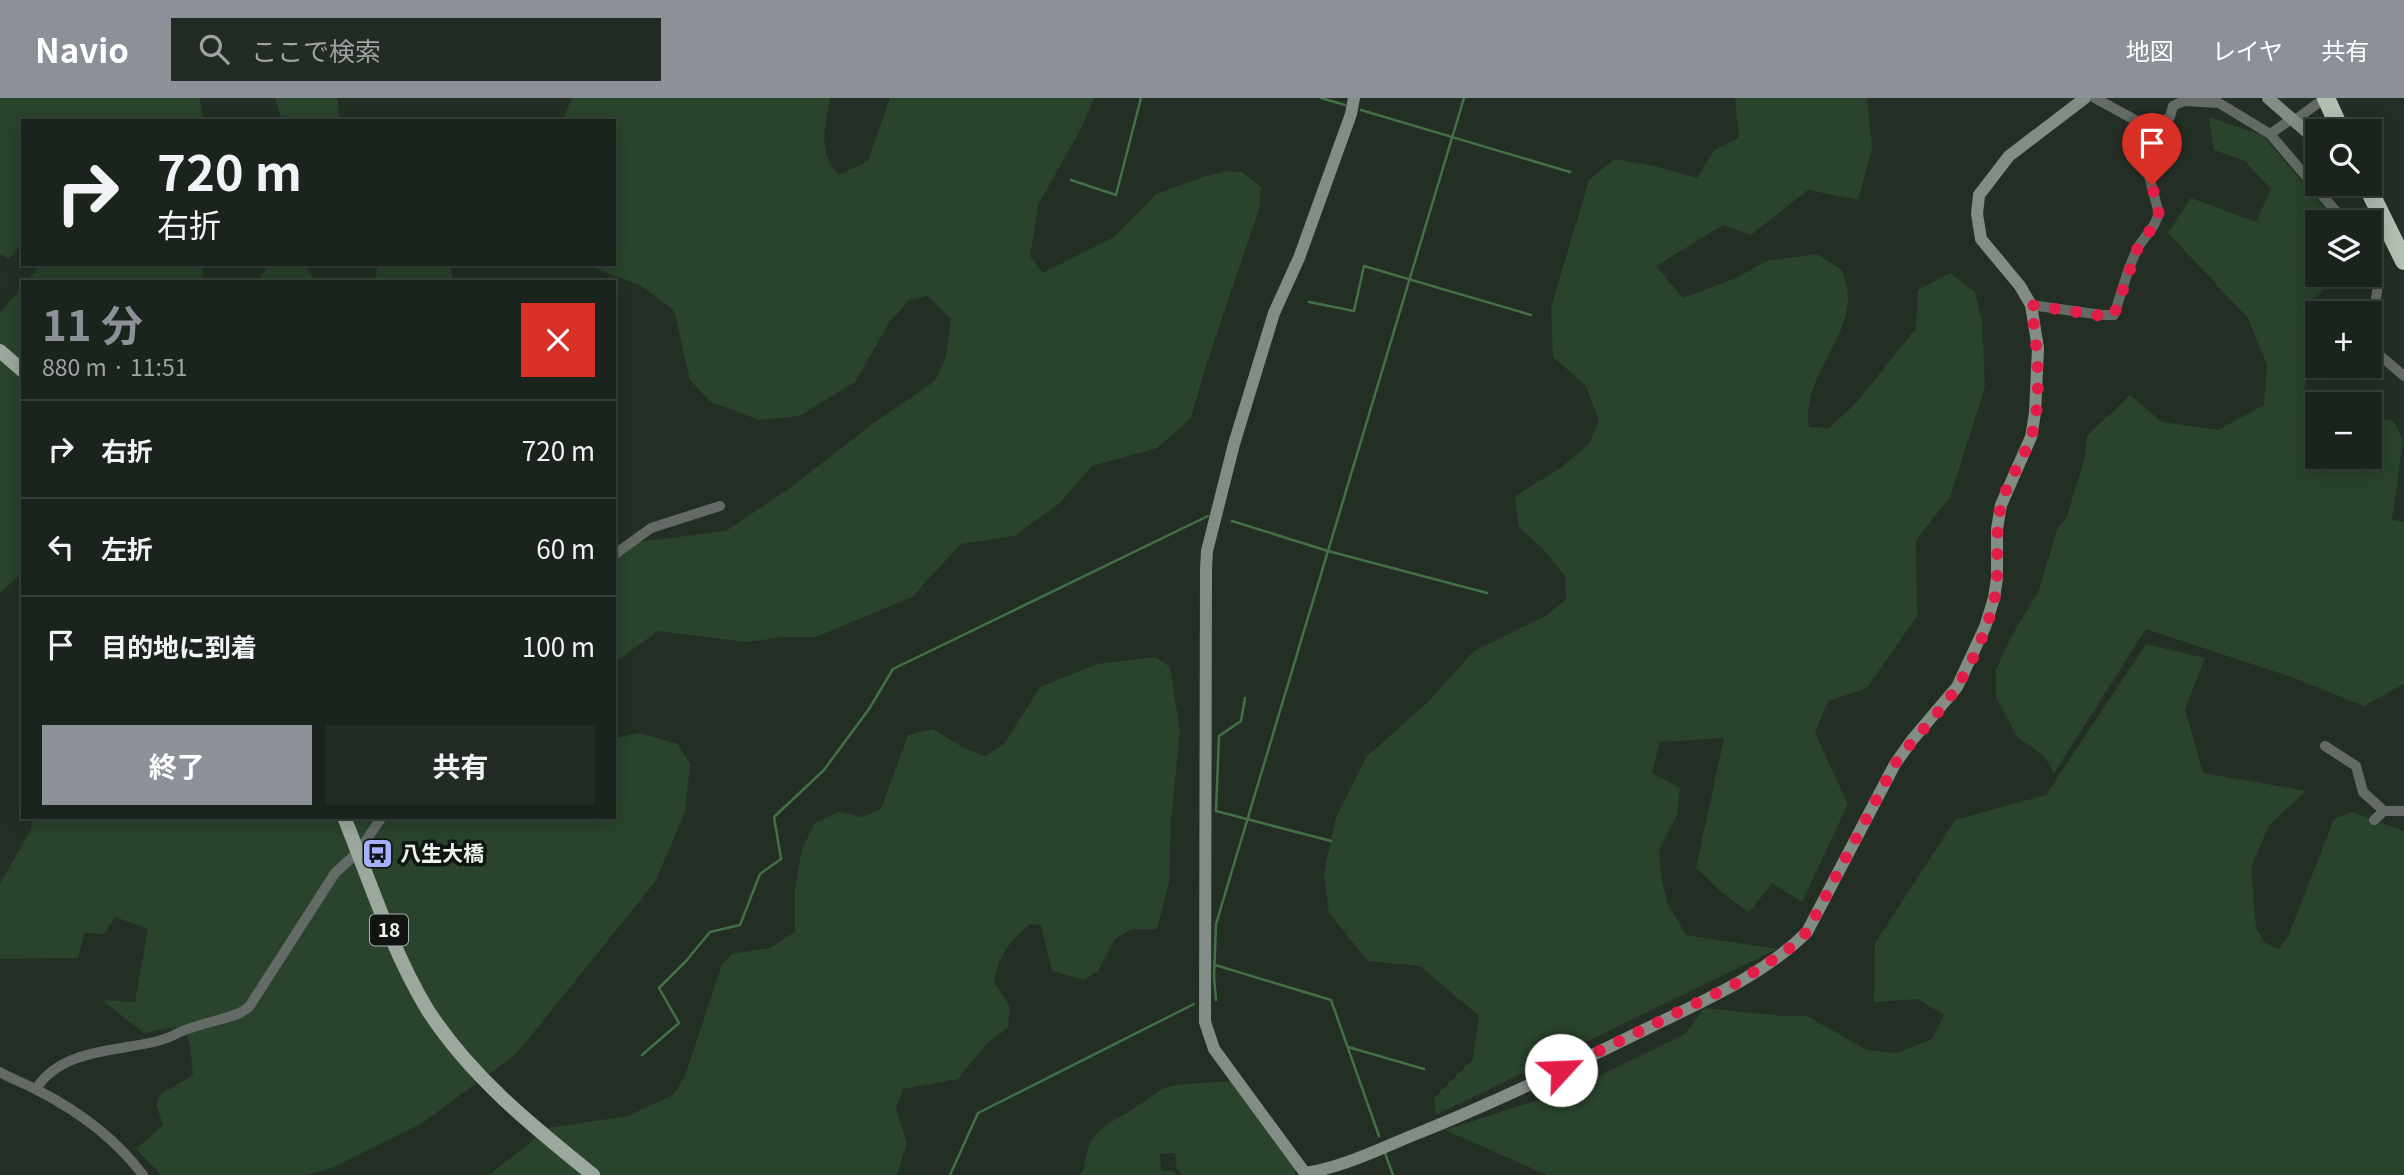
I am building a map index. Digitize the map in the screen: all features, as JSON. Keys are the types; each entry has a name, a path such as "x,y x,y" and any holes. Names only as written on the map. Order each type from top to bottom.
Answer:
{"highway":[{"path":"2325,98 2336,119"},
{"path":"2382,245 2404,261"}],"main road":[{"path":"0,351 21,370"},
{"name":"18","path":"345,819 405,966 428,1010 486,1083 593,1175"}],"street":[{"path":"1354,98 1351,114 1304,247 1269,326 1234,444 1207,551 1206,569 1205,1022 1214,1049 1304,1174 1321,1171 1452,1120 1602,1051 1757,971 1785,952 1807,932 1895,764 1957,687 1985,627 1996,588 1997,529 2001,505 2031,437 2035,413 2038,348 2031,305 2020,286 1982,239 1976,214 1979,195 2009,156 2085,98"},
{"path":"2095,98 2146,126 2154,126 2170,117 2173,106 2185,101 2219,103 2270,134 2335,210"},
{"path":"2268,98 2305,130"},
{"path":"2270,134 2325,98"},
{"path":"2031,305 2102,316 2114,315 2138,247 2159,214 2147,168 2146,126"},
{"path":"2378,287 2371,331 2376,352 2404,376"},
{"path":"616,554 651,528 720,506"},
{"path":"2325,746 2357,766 2363,792 2384,811"},
{"path":"2374,820 2384,811 2404,811"},
{"path":"36,1089 40,1082 81,1056 177,1035 240,1013 249,1007 335,873 358,852 381,819"},
{"path":"0,1072 71,1108 96,1126 121,1149 143,1175"}],"green space":[{"path":"0,98 200,98 203,119 21,119 21,244 9,259 0,254"},
{"path":"275,98 337,98 340,119 281,117"},
{"path":"572,98 830,98 825,148 827,157 839,175 868,161 890,98 1094,98 1082,127 1038,205 1030,256 1043,273 1114,237 1156,194 1203,177 1228,171 1242,172 1261,187 1259,209 1191,418 1157,448 1092,466 1060,503 1014,536 961,544 912,597 816,637 783,637 747,642 658,631 616,662 616,545 726,531 790,488 872,424 935,381 946,357 951,319 928,296 909,300 889,323 855,382 799,416 759,420 709,401 690,380 674,310 640,285 591,266 616,266 616,119 563,119"},
{"path":"1735,98 1867,98 1872,148 1858,200 1808,190 1751,235 1723,225 1656,266 1683,298 1736,278 1767,261 1817,254 1842,270 1848,294 1846,314 1818,377 1808,410 1809,427 1829,428 1856,403 1916,328 1918,290 1950,273 1975,292 1982,320 1985,387 1950,497 1916,540 1917,616 1867,688 1828,701 1815,733 1848,804 1802,902 1772,883 1749,913 1696,868 1724,738 1660,742 1652,773 1680,788 1677,815 1659,850 1661,876 1668,904 1686,935 1777,949 1436,1115 1434,1098 1473,1059 1479,1016 1420,966 1368,961 1329,913 1324,874 1336,817 1367,756 1427,703 1474,651 1547,615 1566,599 1565,576 1543,549 1519,527 1515,496 1559,469 1589,444 1599,421 1586,386 1553,357 1551,307 1589,180 1614,159 1654,166 1697,178 1714,150 1739,138"},
{"path":"2209,117 2262,135 2305,185 2305,196 2315,196 2327,210 2305,210 2305,287 2326,287 2313,301 2305,301 2305,378 2307,378 2304,390 2305,469 2382,469 2382,419 2394,421 2403,440 2392,520 2404,522 2404,684 2364,706 2294,678 2146,629 2054,773 2044,756 2017,737 1996,697 1996,670 2010,639 2039,590 2057,529 2066,519 2085,457 2087,436 2130,395 2162,422 2218,430 2264,405 2267,365 2248,318 2168,233 2191,198 2256,222 2271,189 2245,161 2214,150"},
{"path":"39,266 204,266 201,280 28,280"},
{"path":"269,266 303,266 315,280 261,280"},
{"path":"377,266 451,266 452,280 376,280"},
{"path":"21,288 21,574 0,593 0,313"},
{"path":"2146,644 2205,658 2185,709 2203,773 2306,791 2269,825 2251,868 2256,928 2265,943 2279,949 2289,934 2334,819 2352,812 2404,831 2404,1175 1547,1175 1445,1130 1572,1089 1685,1034 1704,1008 1807,1016 1867,1050 1897,1053 1932,1039 1944,1015 1918,999 1874,1002 1875,943 1955,820 2046,795"},
{"path":"1155,657 1170,667 1180,731 1171,820 1169,883 1157,929 1132,929 1115,939 1098,971 1084,980 1052,971 1041,925 1030,924 1023,930 1002,957 994,982 1010,1006 1008,1028 987,1043 958,1079 903,1089 896,1109 907,1143 897,1175 489,1175 549,1128 628,1116 673,1095 685,1076 722,964 732,954 770,948 795,932 795,890 802,849 815,823 838,812 862,817 881,809 908,735 933,729 964,748 985,756 1004,744 1040,687 1097,664"},
{"path":"638,733 678,744 690,764 685,812 655,882 517,1053 421,1124 329,1169 307,1175 161,1175 136,1149 163,1125 156,1104 161,1094 193,1075 190,1046 184,1026 144,1033 102,1000 135,1002 148,929 115,917 104,934 85,933 78,958 0,959 0,884 30,831 33,819 616,819 616,738"},
{"path":"1231,1081 1296,1167 1295,1175 1183,1175 1177,1169 1175,1153 1160,1154 1161,1171 1173,1171 1177,1175 1079,1175 1084,1170 1086,1155 1095,1135 1159,1091 1178,1085"}],"waterway":[{"path":"1071,180 1116,195 1141,98"},
{"path":"1321,98 1345,105"},
{"path":"1216,1000 1216,924 1464,98"},
{"path":"1361,110 1570,172"},
{"path":"1309,302 1354,311 1364,266 1531,315"},
{"path":"642,1055 679,1023 659,988 710,932 740,925 760,874 781,859 774,817 824,770 869,709 893,669 1208,516"},
{"path":"1232,521 1328,551 1487,593"},
{"path":"1245,698 1241,721 1219,736 1216,811 1331,841"},
{"path":"1215,965 1331,1000 1379,1136"},
{"path":"950,1175 978,1113 1194,1004"},
{"path":"1348,1047 1424,1069"},
{"path":"1385,1153 1393,1175"}],"place":[{"name":"八生大橋","path":"377,854"}],"route":[{"path":"1561,1070 1735,984 1785,952 1807,932 1895,764 1957,687 1985,627 1997,578 1997,529 2001,505 2031,437 2035,413 2038,348 2031,305 2102,316 2114,315 2138,247 2159,214 2152,185"}]}
